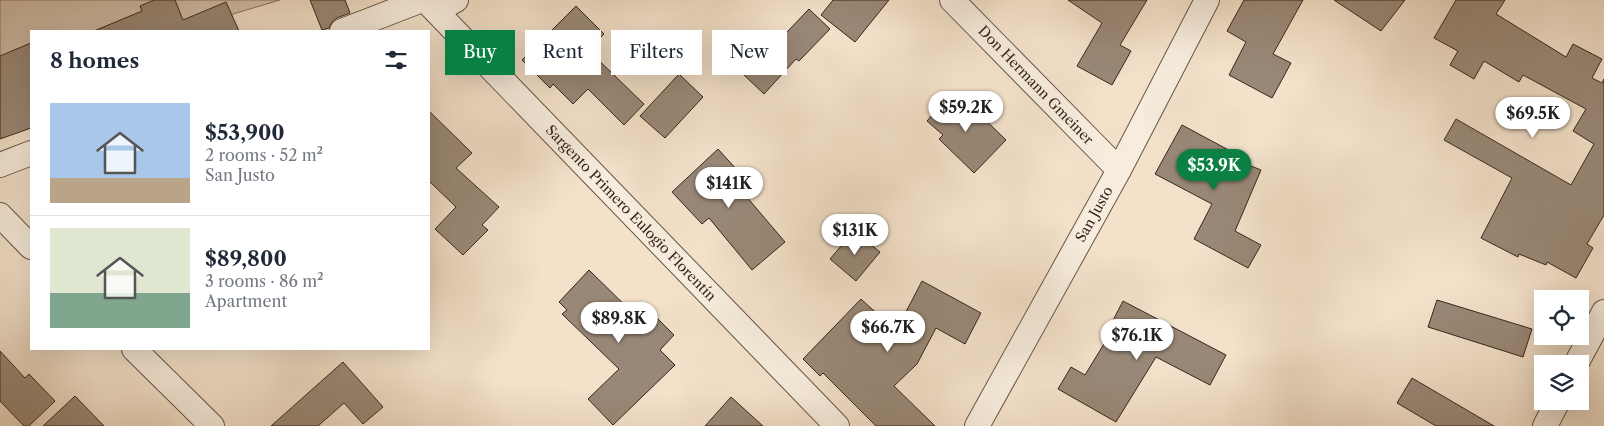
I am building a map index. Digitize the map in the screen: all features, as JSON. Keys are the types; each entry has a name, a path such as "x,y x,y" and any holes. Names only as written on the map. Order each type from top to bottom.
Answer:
{"street":[{"path":"345,30 428,4 456,0"},
{"name":"Don Hermann Gmeiner","path":"952,0 1119,170"},
{"name":"San Justo","path":"977,426 1119,170 1208,0"},
{"name":"Sargento Primero Eulogio Florentín","path":"428,4 837,426"},
{"path":"0,165 30,153"},
{"path":"0,216 30,245"},
{"path":"1581,355 1604,312"},
{"path":"135,350 212,426"},
{"path":"1546,426 1554,410"}],"shaded area":[{"path":"0,0 280,0 179,30 30,30 30,75 0,84"}],"building":[{"path":"154,0 175,0 183,20 226,2 239,30 96,30 142,11 140,6"},
{"path":"310,0 345,0 350,13 337,18 329,28 322,30"},
{"path":"833,0 889,0 855,42 821,15"},
{"path":"1068,0 1147,0 1120,45 1131,51 1112,85 1077,66 1102,23"},
{"path":"1244,0 1303,0 1273,54 1291,63 1272,98 1229,75 1246,42 1227,31"},
{"path":"1334,0 1405,0 1381,31"},
{"path":"1456,0 1505,0 1496,14 1566,57 1573,44 1602,59 1592,78 1602,83 1604,79 1604,215 1587,244 1593,248 1576,278 1547,262 1546,265 1519,254 1518,257 1481,238 1512,178 1444,140 1456,119 1571,185 1594,144 1573,131 1586,109 1523,75 1519,82 1484,61 1474,79 1450,65 1458,51 1434,38"},
{"path":"576,6 600,30 552,30"},
{"path":"809,9 830,29 799,61 796,59 787,69 787,32"},
{"path":"30,43 30,128 0,139 0,56"},
{"path":"601,63 611,72 611,75 614,75 644,104 624,125 588,89 573,104 553,84 550,88 537,75 601,75"},
{"path":"678,75 703,97 665,138 640,116"},
{"path":"744,75 781,75 764,94"},
{"path":"951,93 968,109 971,106 1006,140 974,173 939,139 943,135 927,121"},
{"path":"430,112 472,153 456,168 499,207 482,225 488,230 463,255 435,229 456,207 430,182"},
{"path":"1182,125 1236,154 1234,159 1261,170 1235,231 1261,245 1248,268 1194,239 1212,204 1155,174"},
{"path":"718,149 748,182 740,189 785,242 752,270 709,218 702,224 672,192"},
{"path":"854,231 880,252 856,281 830,259"},
{"path":"589,270 639,319 648,309 674,335 660,350 675,365 613,425 588,399 619,369 562,314 567,310 559,302"},
{"path":"922,281 981,313 965,344 936,328 917,364 894,386 935,426 876,426 823,373 820,376 803,359 861,299 896,331"},
{"path":"1437,300 1532,329 1523,357 1428,327"},
{"path":"1123,301 1226,355 1210,385 1156,357 1116,422 1058,389 1071,367 1085,375 1110,334 1107,332"},
{"path":"0,351 25,378 29,374 55,401 29,426 24,426 0,401"},
{"path":"343,362 383,407 363,424 344,403 318,426 271,426"},
{"path":"1412,378 1494,426 1436,426 1397,403"},
{"path":"75,396 104,426 43,426"},
{"path":"731,397 763,426 705,426"}]}
